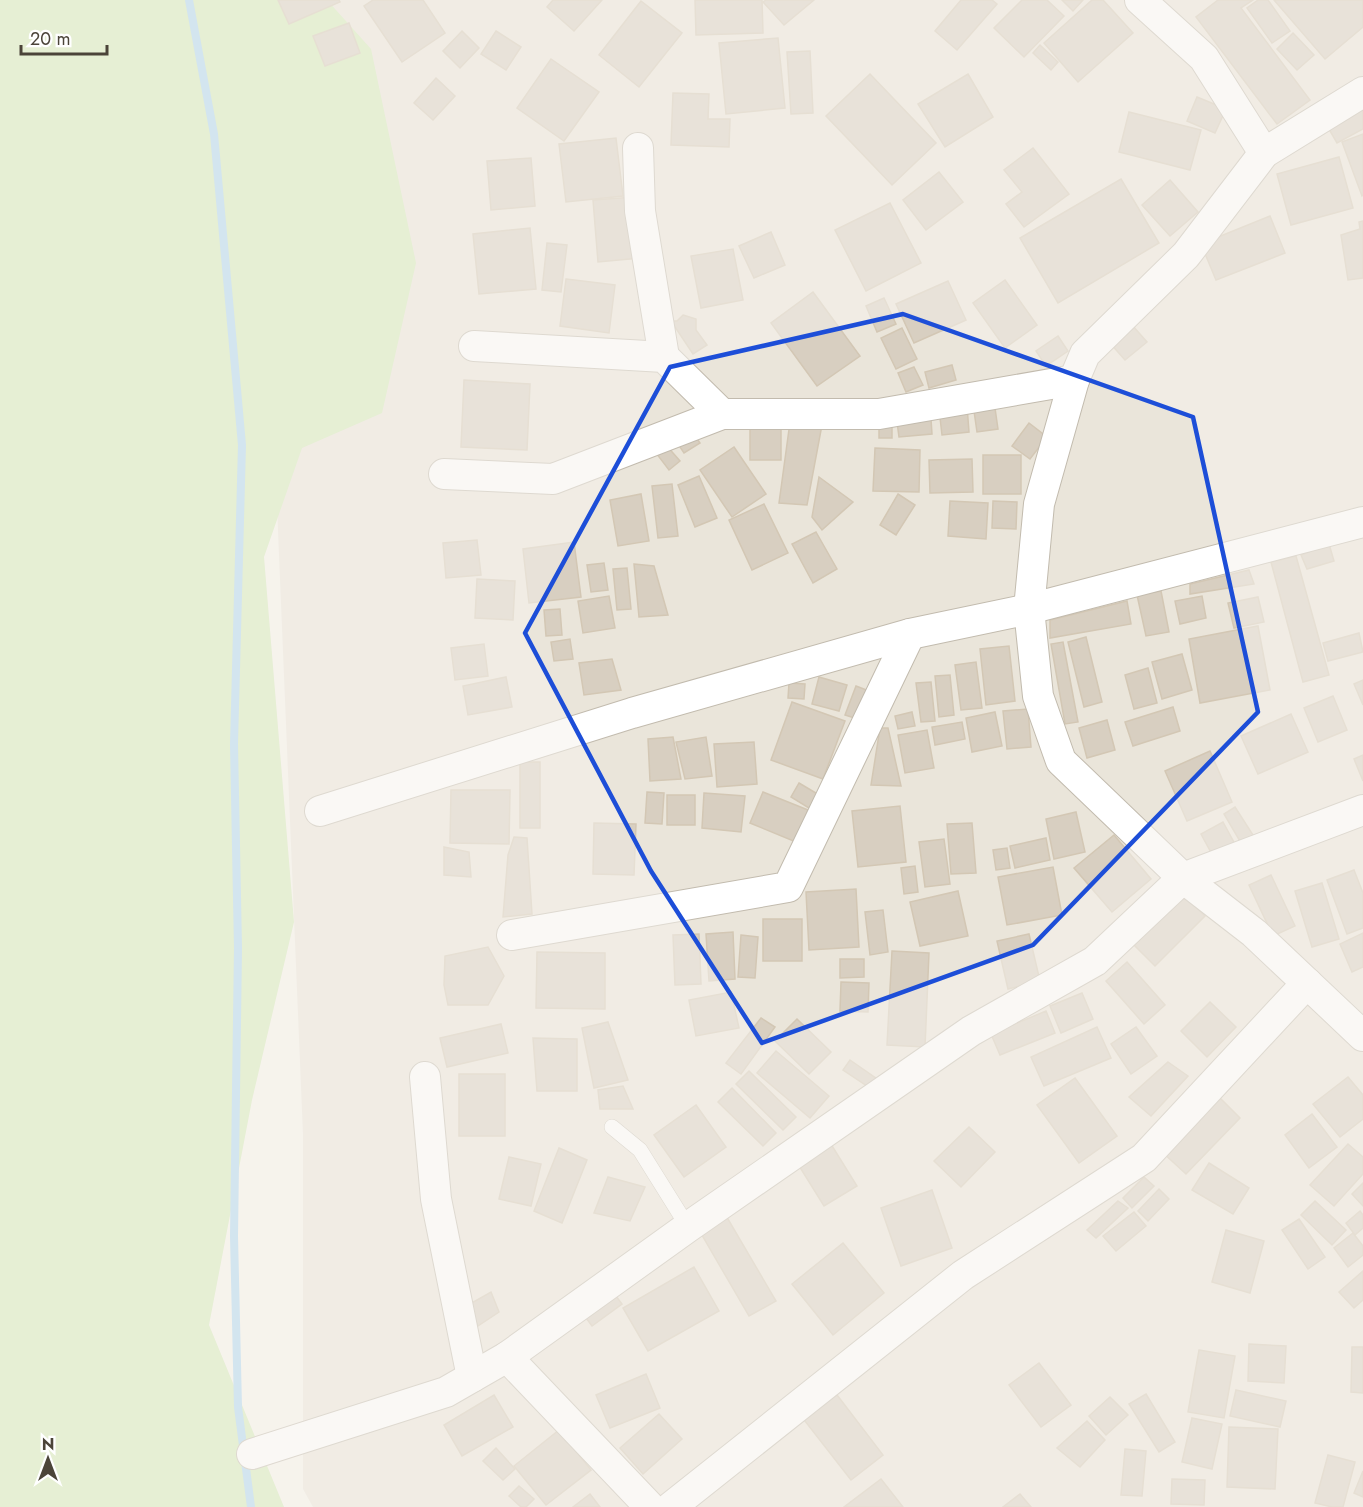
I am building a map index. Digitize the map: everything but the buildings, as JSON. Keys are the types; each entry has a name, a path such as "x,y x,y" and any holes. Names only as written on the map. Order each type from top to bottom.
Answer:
{"street":[{"path":"1140,0 1204,57 1264,153"},
{"path":"1363,92 1264,153 1186,255 1085,354 1074,380 1039,504 1029,609 1038,696 1061,761 1183,878 1254,933 1363,1036"},
{"path":"638,148 640,211 664,357 722,414"},
{"path":"474,346 664,357"},
{"path":"444,474 553,479 722,414 879,414 1074,380"},
{"path":"320,811 632,713 910,634 1029,609 1363,522"},
{"path":"512,934 788,887 910,634"},
{"path":"252,1454 446,1392 507,1357 688,1227 971,1031 1095,962 1183,878 1363,810"},
{"path":"671,1507 963,1275 1144,1158 1307,983"},
{"path":"425,1077 436,1199 472,1377"},
{"path":"507,1357 650,1507"}],"lane":[{"path":"612,1127 640,1150 688,1227"}],"highlighted area":[{"path":"903,314 1193,417 1258,712 1033,945 762,1043 651,871 525,633 670,367"}],"shaded area":[{"path":"261,0 1363,0 1363,1507 313,1507 303,1489 303,1135 278,531"}],"green space":[{"path":"0,0 327,0 371,49 416,263 382,413 302,448 264,557 294,922 252,1100 209,1325 284,1507 0,1507"}],"waterway":[{"path":"189,0 214,134 242,445 234,744 238,948 234,1236 238,1407 251,1507"}]}
